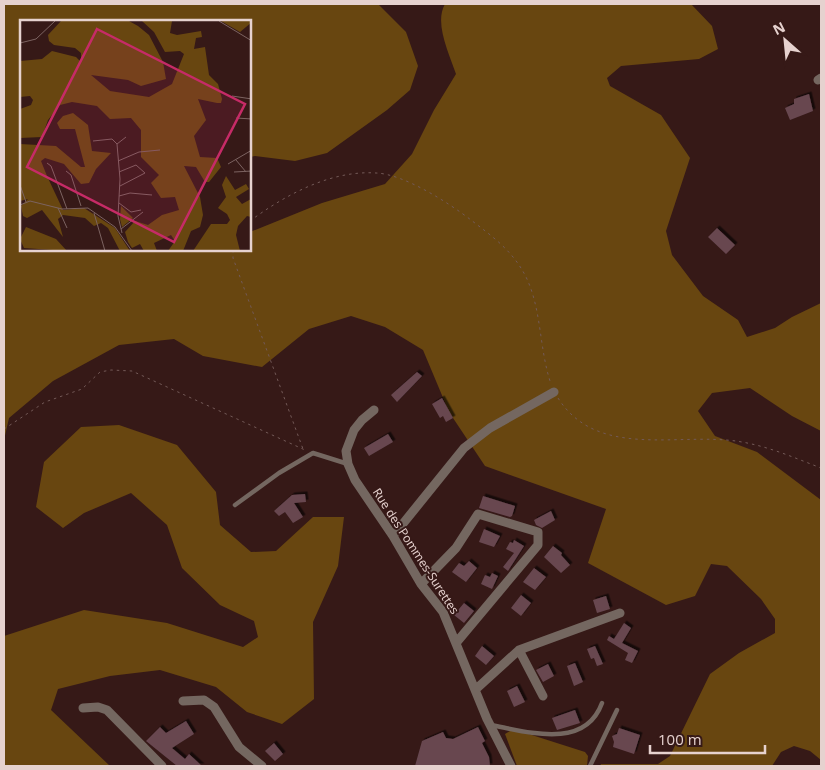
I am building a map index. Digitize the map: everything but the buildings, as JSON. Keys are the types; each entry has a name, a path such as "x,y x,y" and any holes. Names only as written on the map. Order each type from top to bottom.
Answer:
{"street":[{"path":"393,536 464,448 490,428 554,392"},
{"path":"348,464 346,451 354,430 374,410"},
{"name":"Rue des Pommes-Surettes","path":"348,464 421,584 442,612 490,724 511,766"},
{"path":"421,584 456,548 478,514 538,532 538,544 456,643"},
{"path":"475,690 519,650 620,613"},
{"path":"519,650 543,696"},
{"path":"183,701 204,700 214,707 239,747 262,766"},
{"path":"83,708 98,706 107,710 162,766"}],"lane":[{"path":"235,505 279,473 312,453 348,464"},
{"path":"490,724 530,733 567,734 580,729 593,720 602,703"},
{"path":"590,766 617,710"}],"path":[{"path":"251,219 276,202 295,192 342,176 378,173 404,180 459,211 501,243 516,258 526,278 540,324 544,362 554,392 578,421 616,438 698,438 741,442 776,450 821,468"},
{"path":"233,251 233,258 304,450"},
{"path":"4,429 45,402 82,388 100,372 111,370 132,371 312,453"}],"shaded area":[{"path":"4,4 378,4 406,32 418,66 410,90 387,110 327,153 295,161 251,157 251,20 20,20 20,251 251,251 251,232 322,203 385,184 412,154 434,110 456,74 442,29 441,20 445,4 691,4 712,26 718,49 699,59 621,66 607,78 610,86 661,115 690,158 666,231 672,255 703,296 738,320 747,337 775,328 792,317 821,303 821,431 792,416 750,388 712,393 698,411 715,436 757,452 821,500 821,760 810,751 794,746 781,752 772,766 600,766 601,764 658,764 670,756 710,674 739,653 775,633 775,619 761,599 727,566 711,564 695,596 666,605 588,563 606,509 485,466 449,412 423,350 385,327 351,316 309,329 262,367 203,356 174,339 119,345 53,381 9,418 4,440"},
{"path":"119,425 177,445 216,492 220,525 251,552 276,551 313,517 344,517 338,566 313,622 314,699 282,724 247,712 216,687 160,670 110,676 58,689 51,710 110,766 4,766 4,636 84,610 167,623 243,647 258,637 254,621 220,605 182,568 167,525 131,493 84,513 63,528 36,507 44,462 81,427"},
{"path":"513,729 585,752 588,756 587,766 517,766 505,734"}]}
